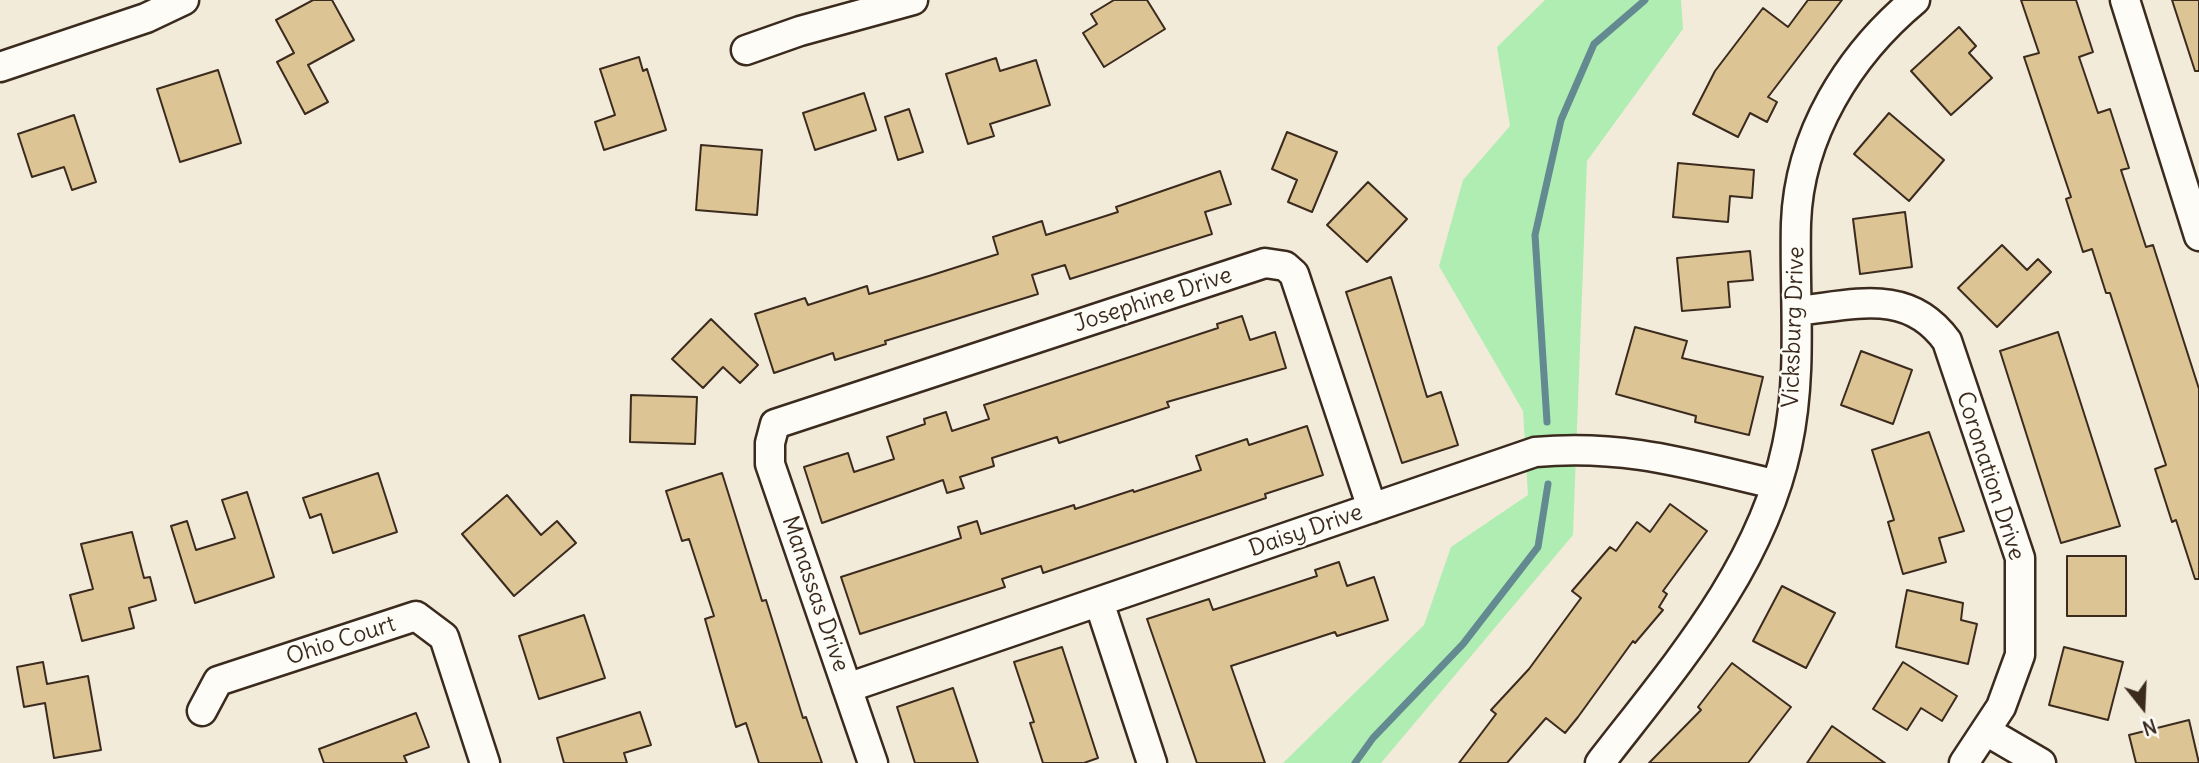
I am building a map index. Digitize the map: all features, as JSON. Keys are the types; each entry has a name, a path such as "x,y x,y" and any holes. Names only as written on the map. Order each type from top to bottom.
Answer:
{"street":[{"path":"0,67 146,18 184,0"},
{"path":"746,50 800,31 913,0"},
{"name":"Vicksburg Drive","path":"1600,763 1708,623 1742,566 1787,447 1797,376 1796,220 1805,170 1819,126 1845,74 1887,23 1915,0"},
{"path":"2125,0 2199,236"},
{"name":"Josephine Drive","path":"775,424 1265,263 1275,264 1285,266 1294,274 1372,508"},
{"name":"Coronation Drive","path":"1797,311 1888,302 1933,323 1947,341 2020,558 2020,655 2001,707 1964,763"},
{"name":"Manassas Drive","path":"775,424 770,443 770,464 873,763"},
{"name":"Daisy Drive","path":"847,688 1535,452 1582,448 1640,452 1774,484"},
{"path":"1099,602 1152,763"},
{"name":"Ohio Court","path":"202,711 218,681 416,616 444,637 485,763"},
{"path":"1986,731 2041,763"}],"green space":[{"path":"1545,0 1681,0 1683,29 1587,161 1573,535 1381,763 1283,763 1424,625 1451,547 1528,495 1523,411 1439,266 1463,180 1510,126 1497,47"}],"building":[{"path":"313,0 332,0 354,40 308,65 328,102 305,114 277,62 294,53 276,20"},
{"path":"1114,0 1147,0 1165,29 1104,67 1083,33 1097,24 1091,14"},
{"path":"1808,0 1842,0 1768,97 1777,102 1767,122 1750,113 1738,137 1693,114 1715,71 1763,8 1788,27"},
{"path":"2021,0 2076,0 2093,52 2079,57 2098,113 2110,109 2129,168 2121,170 2146,247 2153,245 2199,389 2199,579 2195,579 2176,520 2172,522 2155,469 2166,465 2110,293 2106,293 2092,249 2083,252 2066,199 2071,197 2024,57 2039,53"},
{"path":"2172,0 2199,0 2199,71 2195,71"},
{"path":"1959,27 1976,46 1969,53 1992,78 1951,115 1911,71"},
{"path":"639,57 643,71 647,69 666,130 604,150 595,122 615,115 600,69"},
{"path":"996,58 1000,71 1036,60 1050,105 990,124 994,136 968,144 946,74"},
{"path":"218,70 241,143 180,162 157,89"},
{"path":"864,93 876,130 815,150 803,113"},
{"path":"909,109 923,152 898,160 885,117"},
{"path":"1889,113 1944,160 1909,201 1854,154"},
{"path":"74,115 96,182 72,190 64,167 32,177 18,134"},
{"path":"1287,132 1337,152 1312,212 1288,202 1297,180 1272,169"},
{"path":"701,145 762,150 757,215 696,210"},
{"path":"1678,163 1754,170 1752,198 1730,196 1728,222 1673,217"},
{"path":"1220,171 1231,204 1205,212 1212,234 1070,279 1065,265 1032,275 1038,294 885,341 886,344 835,360 833,353 774,373 755,314 805,298 808,305 867,286 869,294 929,276 998,254 993,237 1042,221 1046,235 1118,212 1116,207"},
{"path":"1368,182 1407,219 1367,262 1327,225"},
{"path":"1905,212 1912,267 1860,274 1853,219"},
{"path":"2002,245 2027,270 2038,259 2051,272 1997,327 1958,288"},
{"path":"1750,251 1753,280 1728,282 1730,307 1682,311 1677,258"},
{"path":"1391,277 1427,397 1441,392 1458,445 1402,463 1346,292"},
{"path":"1242,316 1250,340 1275,332 1286,368 1167,402 1169,407 1059,443 1057,437 992,458 994,466 960,477 964,488 947,493 943,480 822,523 804,467 848,453 854,472 894,459 887,437 925,424 924,419 946,412 952,431 989,419 984,405 1218,328 1217,324"},
{"path":"711,319 758,365 740,383 723,367 703,388 672,359"},
{"path":"1635,327 1687,341 1682,358 1763,377 1749,435 1695,422 1696,416 1616,394"},
{"path":"2058,332 2120,526 2061,543 2000,351"},
{"path":"1861,351 1912,370 1893,424 1841,405"},
{"path":"631,395 697,397 695,444 630,442"},
{"path":"1307,426 1323,475 1265,494 1266,498 1043,573 1041,566 1002,579 1005,587 860,634 841,577 961,538 958,527 977,521 981,534 1074,505 1075,509 1133,490 1134,492 1201,470 1196,456 1247,439 1249,445"},
{"path":"1929,432 1964,531 1939,538 1946,562 1903,574 1888,522 1894,520 1872,450"},
{"path":"378,473 397,532 333,553 321,514 310,518 303,498"},
{"path":"722,473 762,601 766,600 803,718 806,717 822,763 759,763 746,723 736,727 705,619 714,616 689,539 682,541 666,491"},
{"path":"247,492 274,577 195,603 171,526 187,521 196,550 235,538 222,500"},
{"path":"507,495 541,535 557,521 576,543 514,596 462,534"},
{"path":"1670,504 1707,531 1663,591 1667,594 1659,607 1663,610 1635,643 1633,641 1565,733 1546,718 1507,763 1459,763 1496,714 1491,710 1529,669 1581,598 1572,591 1610,547 1616,551 1637,522 1650,532"},
{"path":"132,532 144,578 150,577 156,600 129,608 134,628 82,641 70,595 93,589 81,544"},
{"path":"2067,556 2126,556 2126,616 2067,616"},
{"path":"1339,562 1347,586 1374,577 1388,620 1337,636 1335,632 1231,666 1265,763 1197,763 1147,619 1209,599 1213,610 1317,576 1315,570"},
{"path":"1782,586 1835,613 1806,668 1753,641"},
{"path":"1907,590 1963,603 1961,620 1977,624 1968,664 1896,647"},
{"path":"584,615 605,678 539,699 519,636"},
{"path":"1062,647 1098,758 1084,763 1043,763 1030,723 1034,722 1014,662"},
{"path":"2064,647 2123,662 2108,720 2049,705"},
{"path":"43,662 47,684 88,676 101,750 54,758 45,703 24,707 17,667"},
{"path":"1903,662 1957,696 1942,721 1921,708 1907,730 1873,709"},
{"path":"1732,663 1791,707 1748,763 1649,763 1701,710 1698,707"},
{"path":"953,688 978,763 915,763 897,707"},
{"path":"640,712 651,745 624,753 627,763 564,763 557,738"},
{"path":"416,713 429,747 404,756 407,763 324,763 319,749"},
{"path":"2189,720 2199,763 2136,763 2129,735"},
{"path":"1832,726 1885,763 1807,763"}],"waterway":[{"path":"1547,422 1535,235 1561,120 1594,44 1645,0"},
{"path":"1355,763 1373,738 1463,644 1538,547 1548,484"}]}
